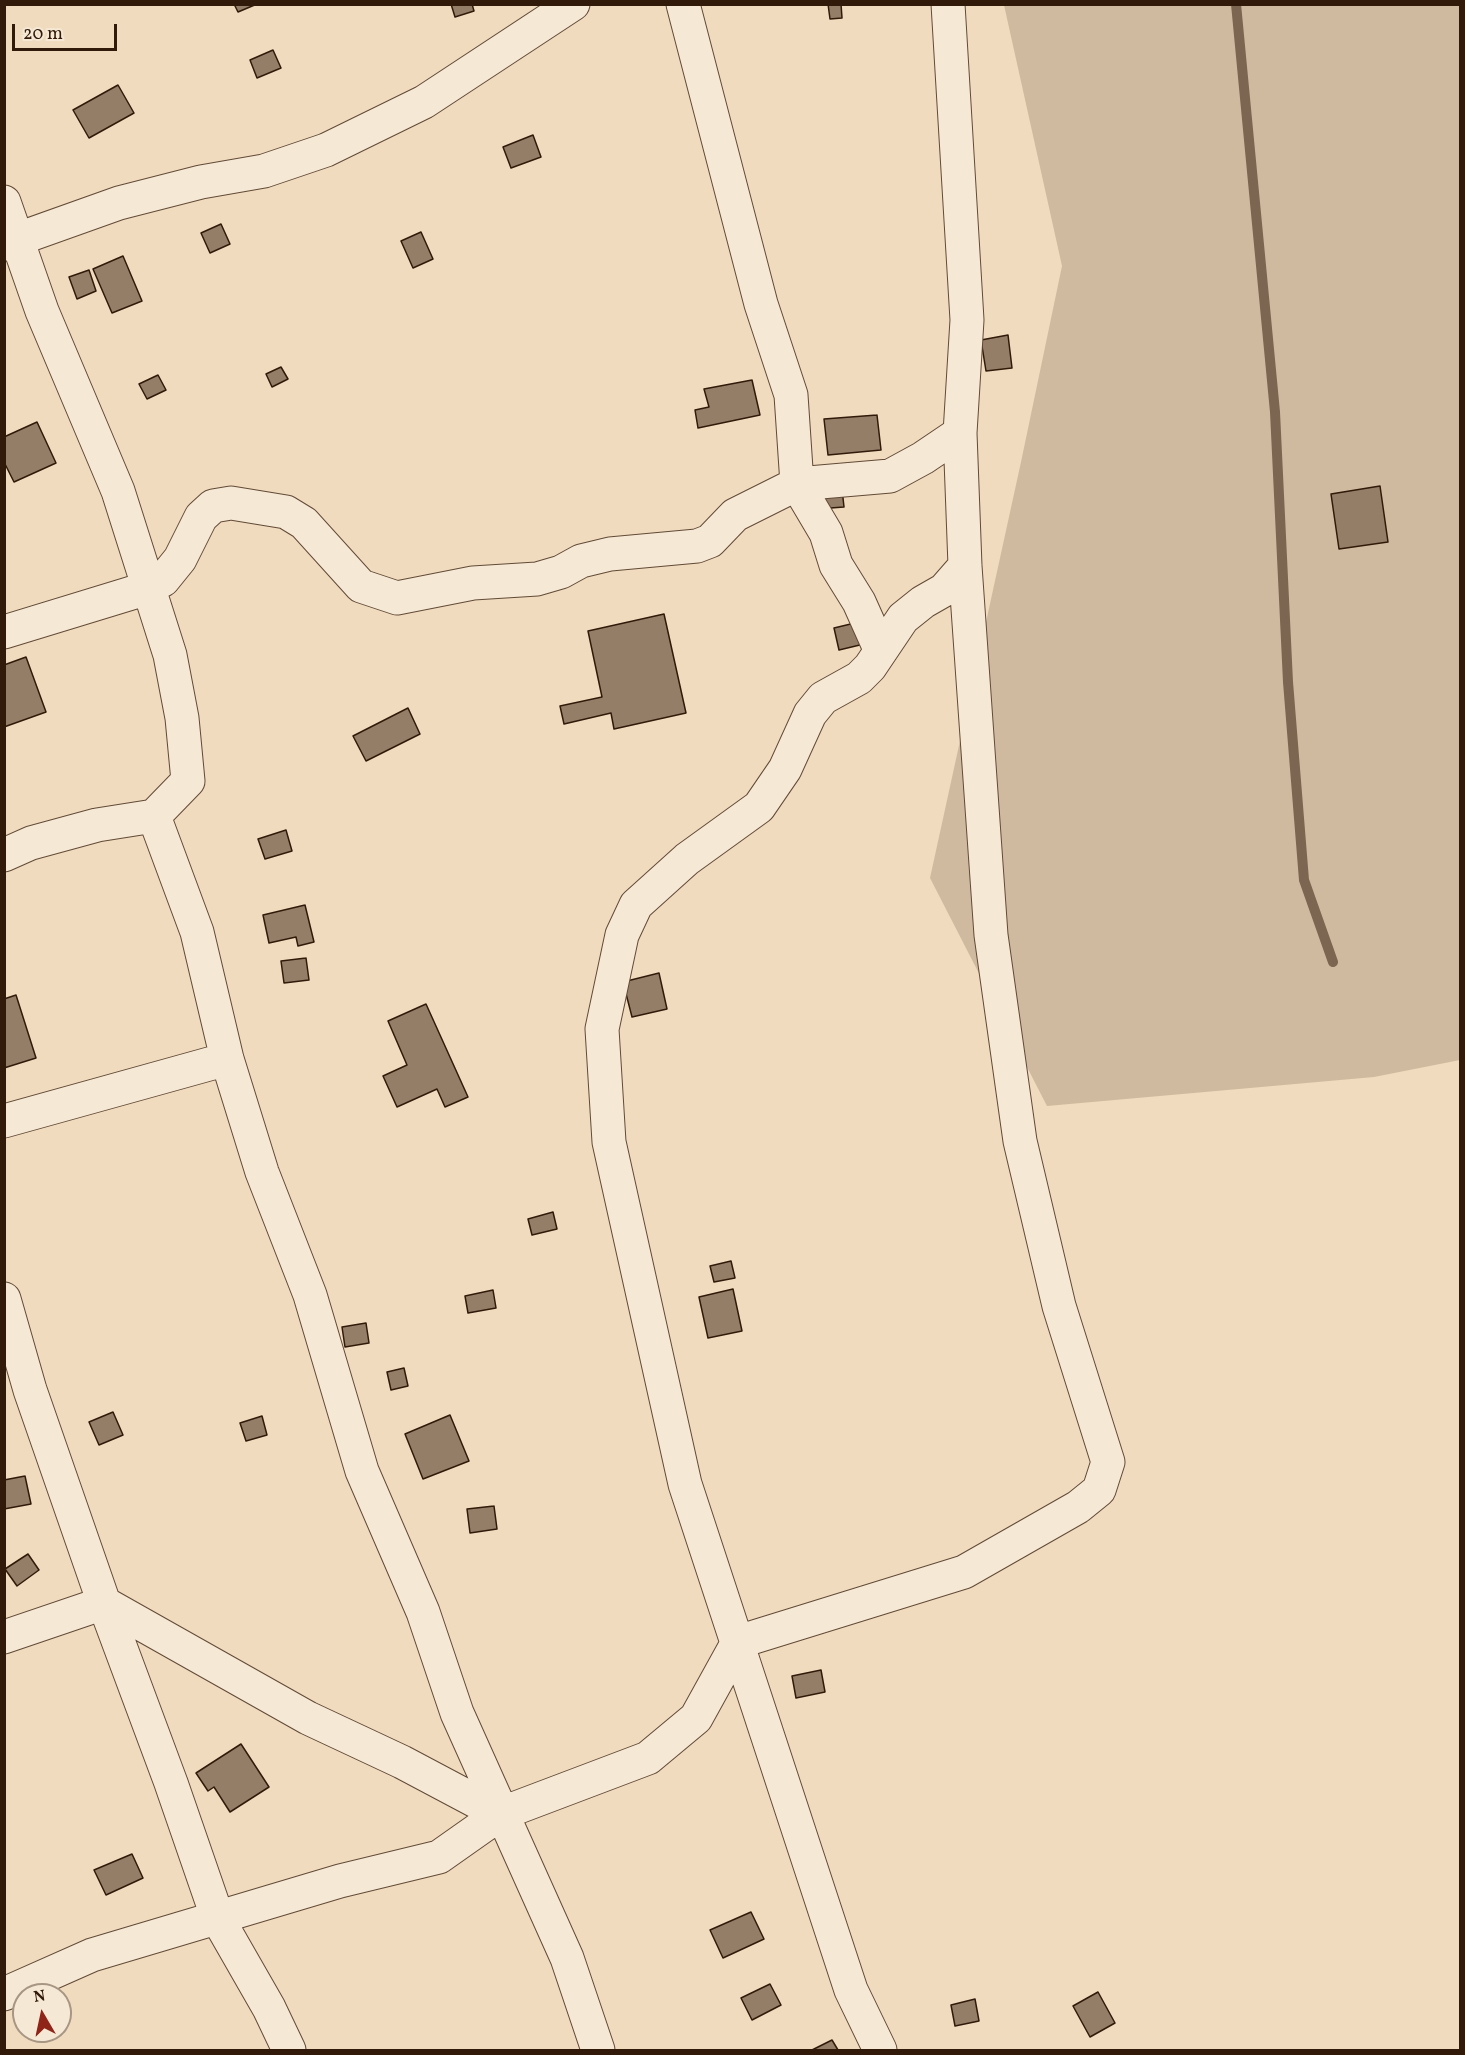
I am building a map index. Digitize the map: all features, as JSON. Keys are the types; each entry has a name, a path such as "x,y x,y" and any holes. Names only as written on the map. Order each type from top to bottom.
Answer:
{"street":[{"path":"11,242 119,203 201,182 264,171 326,150 424,102 573,4"},
{"path":"683,4 761,304 791,395 797,484 826,533 836,565 859,602 880,649"},
{"path":"4,1994 92,1954 168,1931 218,1919 340,1881 439,1857 501,1814 648,1758 696,1718 738,1642 964,1572 1078,1507 1099,1490 1108,1462 1059,1306 1020,1141 991,935 965,566 960,433 967,320 948,4"},
{"path":"4,202 11,242 118,491 170,655 182,718 188,781 154,816 97,825 31,843 4,855"},
{"path":"4,632 148,588 163,580 180,559 201,517 213,506 222,504 231,503 286,512 304,523 360,586 397,598 473,583 537,579 561,572 581,561 610,554 697,546 710,541 735,514 797,484 890,476 923,458 960,433"},
{"path":"880,2050 851,1990 685,1484 609,1142 602,1029 622,935 636,905 687,859 759,807 785,769 810,714 823,698 859,678 870,667 903,618 923,602 944,590 965,566"},
{"path":"154,816 196,932 227,1059 262,1172 310,1295 363,1471 423,1611 457,1713 567,1959 598,2050"},
{"path":"4,1121 227,1059"},
{"path":"4,1299 17,1393 104,1603 171,1783 218,1919 269,2008 289,2050"},
{"path":"4,1637 104,1603 308,1718 402,1762 501,1814"}],"shaded area":[{"path":"1004,5 1460,5 1460,1060 1374,1077 1047,1106 930,878 1062,266"}],"building":[{"path":"234,4 257,4 238,12"},
{"path":"451,4 472,4 474,11 455,17"},
{"path":"828,4 841,4 842,18 830,19"},
{"path":"273,50 281,68 257,78 250,60"},
{"path":"118,85 134,113 89,138 73,110"},
{"path":"533,135 541,157 511,168 503,147"},
{"path":"221,224 230,244 210,253 201,233"},
{"path":"421,232 433,259 413,268 401,241"},
{"path":"123,256 142,301 112,313 93,269"},
{"path":"89,270 96,291 77,299 69,277"},
{"path":"1008,335 1012,368 986,371 981,340"},
{"path":"281,367 288,379 272,387 266,374"},
{"path":"158,375 166,390 147,399 139,384"},
{"path":"752,380 760,415 698,428 695,410 709,407 704,389"},
{"path":"877,415 881,450 828,455 824,419"},
{"path":"37,422 56,463 14,482 4,462 4,437"},
{"path":"1380,486 1388,542 1339,549 1331,494"},
{"path":"842,489 844,507 817,509 814,492"},
{"path":"664,614 686,713 614,729 611,713 564,724 560,706 602,697 588,631"},
{"path":"859,622 864,644 839,650 834,628"},
{"path":"26,657 46,712 4,727 4,665"},
{"path":"408,708 420,734 366,761 353,736"},
{"path":"286,830 292,851 265,859 258,839"},
{"path":"305,905 314,942 298,946 296,937 269,943 263,915"},
{"path":"306,958 309,980 284,983 281,961"},
{"path":"659,973 667,1009 632,1017 623,982"},
{"path":"16,995 36,1058 4,1068 4,999"},
{"path":"426,1004 468,1097 445,1107 437,1089 397,1107 383,1076 407,1065 388,1021"},
{"path":"553,1212 557,1229 532,1235 528,1219"},
{"path":"731,1261 735,1278 714,1282 710,1266"},
{"path":"733,1289 742,1331 708,1338 699,1297"},
{"path":"493,1290 496,1308 468,1313 465,1296"},
{"path":"366,1323 369,1343 345,1347 342,1327"},
{"path":"404,1368 408,1386 391,1390 387,1372"},
{"path":"113,1412 123,1435 99,1445 89,1422"},
{"path":"450,1415 469,1461 423,1479 405,1434"},
{"path":"262,1416 267,1435 246,1441 240,1423"},
{"path":"25,1476 31,1504 4,1509 4,1480"},
{"path":"494,1506 497,1529 470,1533 467,1509"},
{"path":"28,1554 39,1570 17,1586 5,1569"},
{"path":"821,1670 825,1692 796,1698 792,1676"},
{"path":"241,1744 269,1787 230,1812 214,1787 208,1791 196,1773"},
{"path":"132,1854 143,1878 106,1895 94,1870"},
{"path":"751,1912 764,1939 723,1958 710,1930"},
{"path":"770,1984 781,2005 752,2020 741,1998"},
{"path":"1098,1992 1115,2023 1090,2037 1073,2006"},
{"path":"975,1999 979,2021 955,2026 951,2005"},
{"path":"832,2040 838,2050 812,2050"}],"waterway":[{"path":"1236,4 1275,412 1288,682 1304,880 1333,962"}]}
